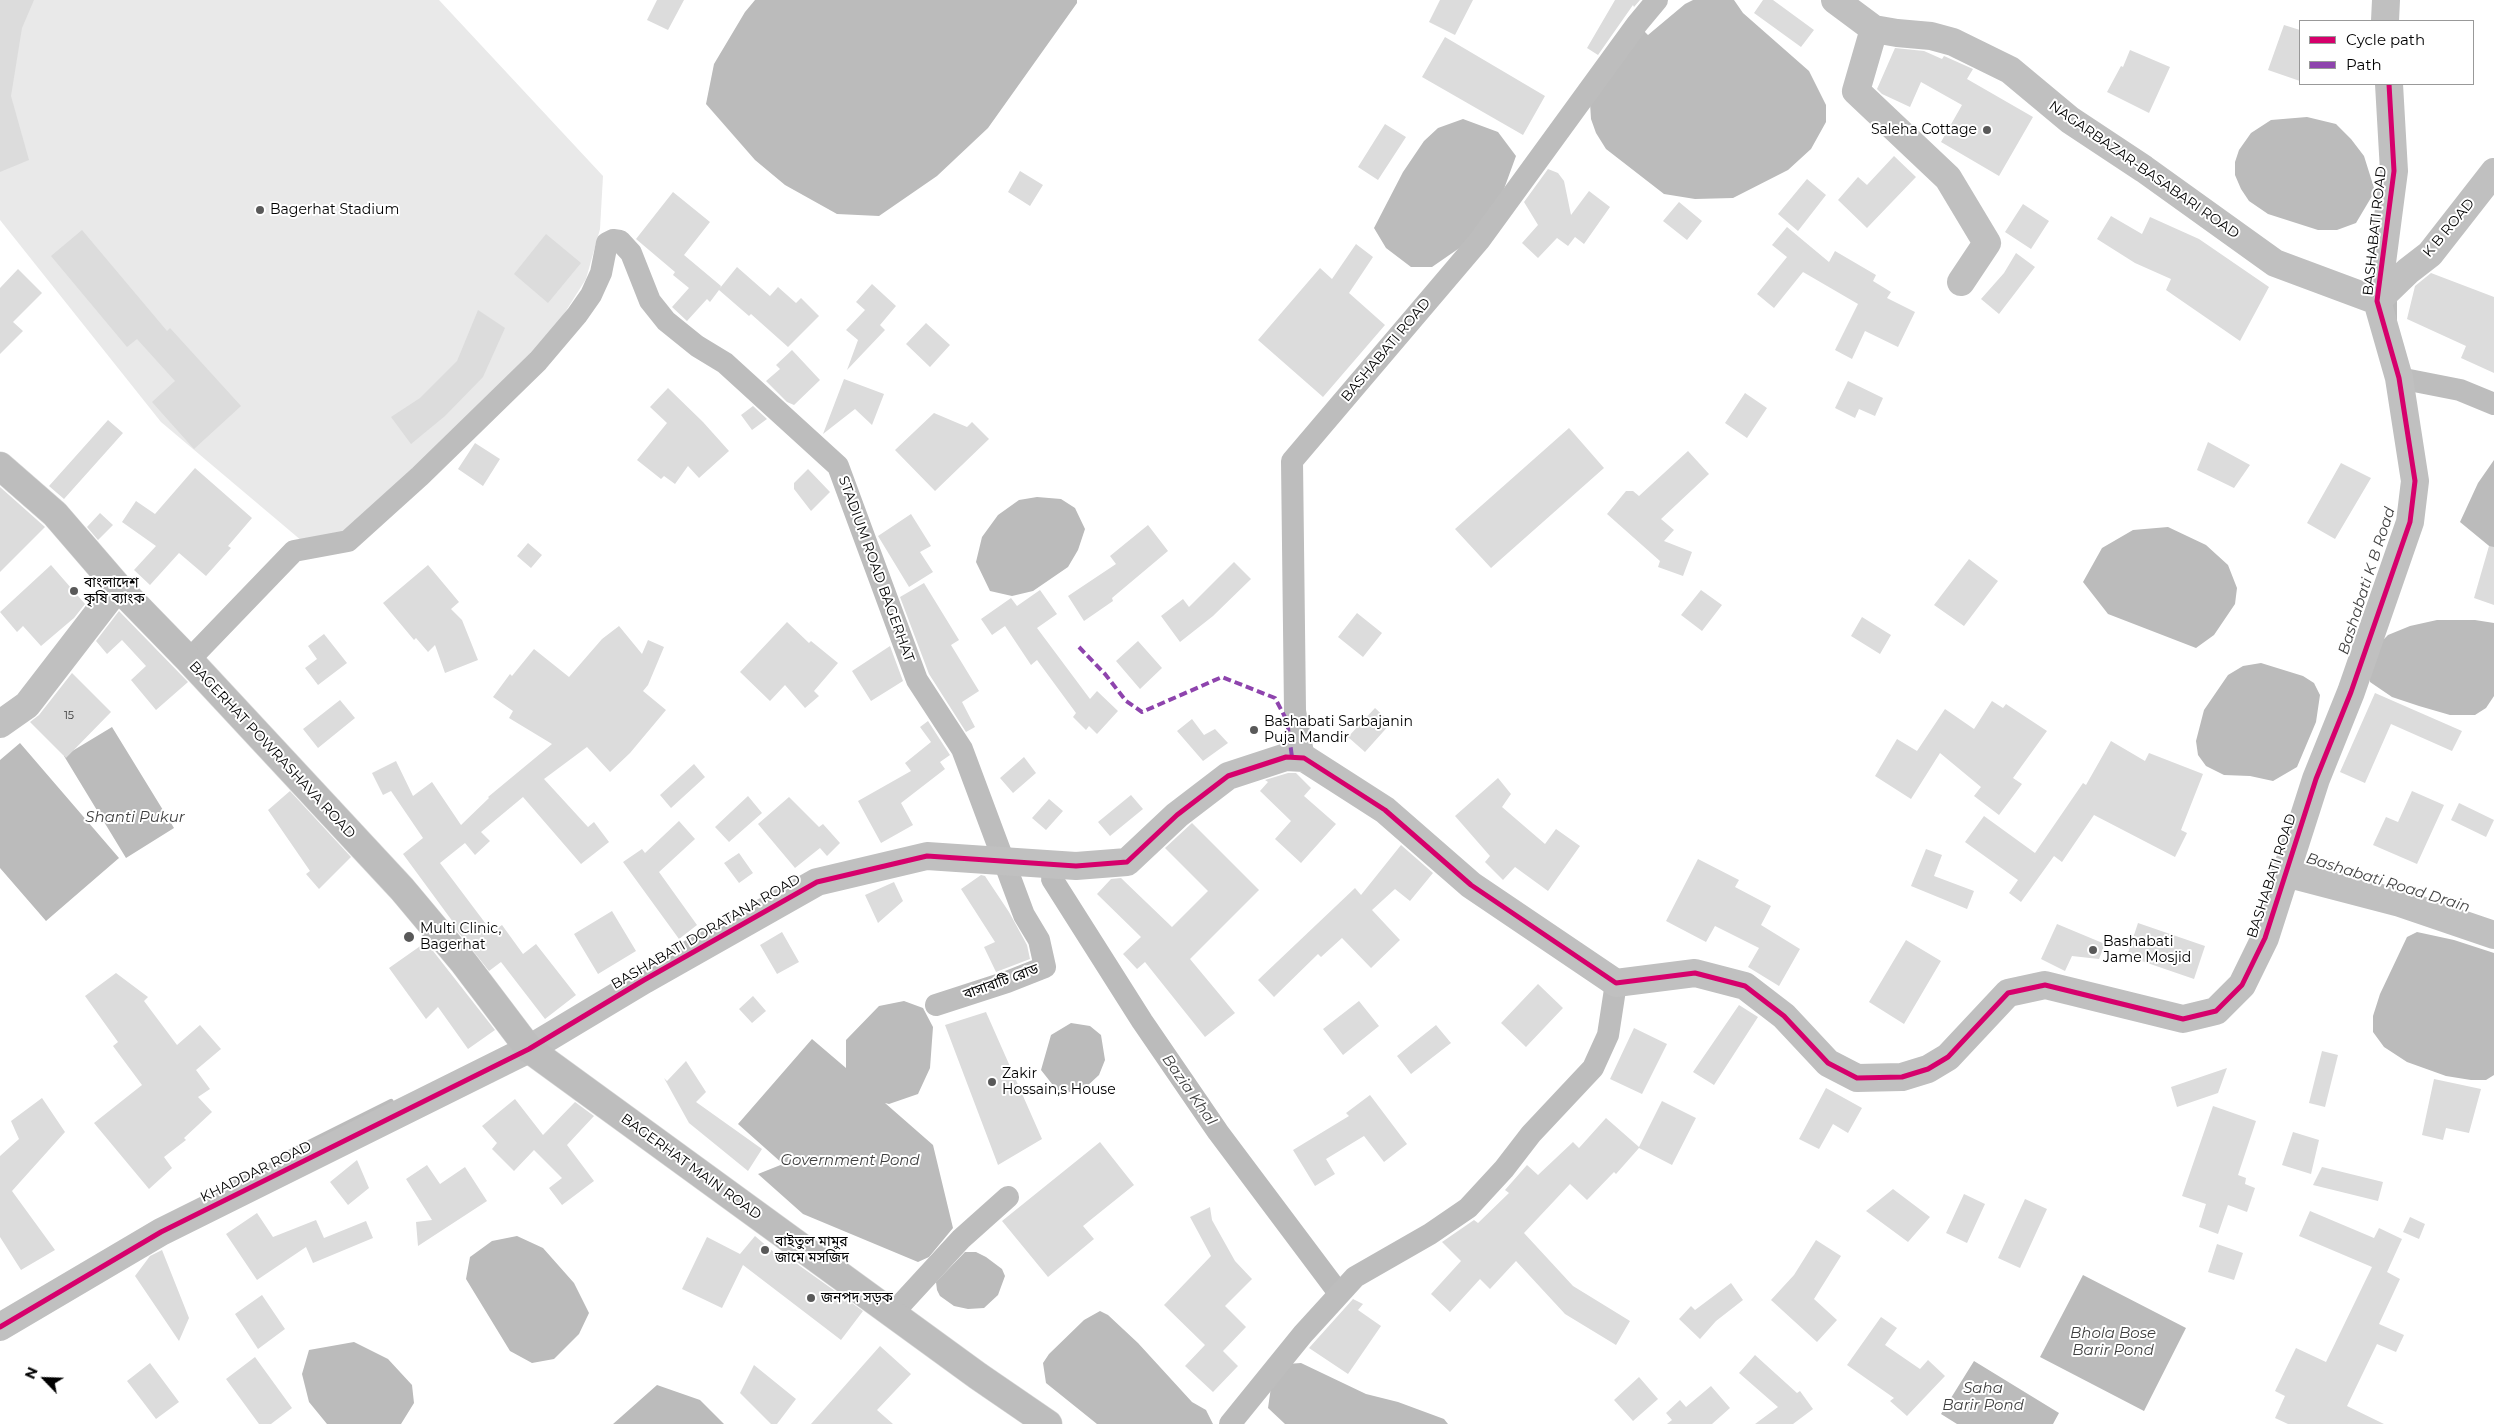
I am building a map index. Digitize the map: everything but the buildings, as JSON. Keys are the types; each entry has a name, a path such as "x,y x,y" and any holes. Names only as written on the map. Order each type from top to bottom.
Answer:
{"main road":[{"name":"BAGERHAT POWRASHAVA ROAD","path":"0,466 55,514 118,587 189,660 402,889 464,964 529,1049"},
{"name":"BAGERHAT MAIN ROAD","path":"529,1049 892,1314 1048,1424"}],"street":[{"name":"BASHABATI ROAD","path":"1304,758 1295,711 1292,461 1479,241 1637,24 1657,0"},
{"name":"NAGARBAZAR-BASABARI ROAD","path":"1835,0 1874,29 1898,34 1931,36 1953,42 2010,70 2070,120 2144,169 2275,263 2377,301"},
{"path":"2385,20 2386,0"},
{"path":"1874,29 1856,91 1948,178 1987,243 1961,282"},
{"name":"BASHABATI ROAD","path":"1616,983 1695,974 1744,986 1784,1016 1828,1063 1857,1078 1902,1077 1928,1069 1948,1057 2008,993 2045,985 2183,1018 2216,1012 2242,985 2265,938 2316,780 2351,692 2410,522 2415,481 2399,378 2377,301 2394,171 2389,85"},
{"name":"K B ROAD","path":"2377,301 2408,270 2430,254 2494,172"},
{"name":"STADIUM ROAD BAGERHAT","path":"189,660 294,551 348,541 420,476 538,361 578,315 591,295 601,273 609,241 620,241 630,252 650,301 666,321 697,346 725,363 838,466 864,532 907,656 918,680 962,749 982,800 1014,863"},
{"path":"2399,378 2460,390 2494,404"},
{"path":"0,724 27,705 118,587"},
{"name":"BASHABATI DORATANA ROAD","path":"529,1049 644,980 817,882 927,856 1076,866 1127,862 1177,815 1228,776 1286,757 1304,758"},
{"path":"1230,1424 1303,1334 1355,1277 1430,1234 1468,1208 1504,1170 1531,1134 1593,1068 1608,1035 1616,983 1471,885 1384,810 1304,758"},
{"name":"বাসাবাটি রোড","path":"936,1005 1007,982 1045,967 1039,940 1024,915 1014,863"},
{"path":"2286,873 2400,903 2494,935"},
{"name":"KHADDAR ROAD","path":"0,1327 161,1232 529,1049"},
{"path":"892,1314 961,1239 1008,1197"}],"shaded area":[{"path":"0,0 439,0 603,176 600,229 586,279 562,317 535,351 350,534 302,541 161,422 0,220"}],"water":[{"path":"755,0 1077,0 1077,3 988,128 937,176 879,216 837,214 785,185 755,160 706,104 714,64 745,12"},
{"path":"1693,0 1734,0 1743,13 1809,71 1826,105 1826,122 1811,149 1788,170 1733,198 1695,199 1664,194 1606,149 1596,133 1591,119 1590,103 1637,24 1648,35 1685,4"},
{"path":"2307,117 2336,124 2351,139 2364,156 2375,191 2356,223 2337,230 2318,230 2268,214 2249,201 2235,175 2235,162 2239,150 2251,133 2271,120"},
{"path":"1463,119 1498,132 1516,156 1504,189 1471,240 1432,267 1411,267 1386,248 1374,228 1403,172 1424,141 1438,128"},
{"path":"2494,460 2494,550 2460,522 2478,483"},
{"path":"1037,497 1061,499 1075,508 1085,529 1078,550 1068,567 1033,591 1012,596 990,591 976,562 982,537 998,515 1019,500"},
{"path":"2168,527 2206,545 2228,565 2237,588 2235,604 2214,635 2196,648 2108,614 2083,582 2102,548 2133,530"},
{"path":"2437,620 2475,620 2494,623 2494,696 2486,708 2475,715 2450,715 2419,706 2392,697 2370,682 2370,660 2378,645 2388,635 2410,626"},
{"path":"2261,663 2303,676 2314,683 2320,695 2316,722 2297,767 2273,781 2250,776 2224,775 2206,766 2198,755 2196,741 2204,710 2228,675 2243,666"},
{"name":"Shanti Pukur","path":"112,727 174,828 126,858 64,756"},
{"path":"20,743 119,858 46,921 0,868 0,760"},
{"path":"2417,932 2454,940 2494,953 2494,1075 2486,1080 2446,1076 2407,1062 2384,1047 2373,1032 2373,1016 2380,994 2407,937"},
{"name":"Government Pond","path":"904,1001 923,1008 933,1027 930,1068 918,1094 889,1104 885,1103 933,1145 953,1228 929,1257 918,1262 803,1214 758,1174 783,1164 738,1124 812,1039 846,1068 846,1040 879,1006"},
{"path":"1071,1023 1090,1026 1101,1035 1105,1060 1099,1075 1085,1088 1066,1093 1056,1089 1041,1070 1051,1035"},
{"path":"517,1236 543,1248 574,1283 589,1313 579,1334 554,1359 532,1363 510,1351 466,1279 470,1257 492,1241"},
{"path":"965,1252 976,1252 986,1257 1002,1269 1005,1276 998,1295 984,1308 968,1309 954,1306 940,1296 937,1290 936,1282"},
{"name":"Bhola Bose Barir Pond","path":"2083,1275 2186,1328 2144,1411 2040,1357"},
{"path":"1100,1311 1108,1315 1138,1343 1192,1402 1206,1410 1213,1424 1097,1424 1046,1383 1043,1363 1049,1354 1084,1320"},
{"path":"354,1342 388,1359 412,1385 414,1403 401,1424 327,1424 309,1402 302,1374 309,1350"},
{"name":"Saha Barir Pond","path":"1974,1361 2059,1413 2053,1424 1957,1424 1941,1414"},
{"path":"1301,1363 1366,1394 1398,1402 1444,1419 1448,1424 1285,1424 1268,1408 1272,1380 1287,1364"},
{"path":"657,1385 700,1400 724,1424 613,1424"}],"waterway":[{"name":"Bashabati K B Road","path":"2394,297 2394,320"},
{"name":"Bazia Khal","path":"1052,879 1142,1021 1218,1132 1338,1292"},
{"path":"279,1158 391,1102"}],"marked path":[{"path":"1079,647 1105,674 1126,701 1142,712 1222,677 1275,698 1287,721 1292,757"}],"cycle path":[{"path":"0,1327 161,1232 529,1049 644,980 817,882 927,856 1076,866 1127,862 1177,815 1228,776 1286,757 1304,758 1385,810 1471,885 1616,983 1695,973 1745,986 1784,1016 1828,1063 1857,1078 1902,1077 1928,1069 1948,1057 2008,993 2045,985 2183,1019 2216,1011 2242,985 2265,938 2316,779 2351,692 2410,522 2415,481 2399,378 2377,301 2394,171 2389,85"}],"place":[{"name":"Saleha Cottage","path":"1987,130"},
{"name":"Bagerhat Stadium","path":"260,210"},
{"name":"বাংলাদেশ কৃষি ব্যাংক","path":"74,591"},
{"name":"Bashabati Sarbajanin Puja Mandir","path":"1254,730"},
{"name":"Multi Clinic, Bagerhat","path":"409,937"},
{"name":"Bashabati Jame Mosjid","path":"2093,950"},
{"name":"Zakir Hossain,s House","path":"992,1082"},
{"name":"বাইতুল মামুর জামে মসজিদ","path":"765,1250"},
{"name":"জনপদ সড়ক","path":"811,1298"}],"water label":[{"name":"Bashabati Road Drain","path":"2388,883"}]}
